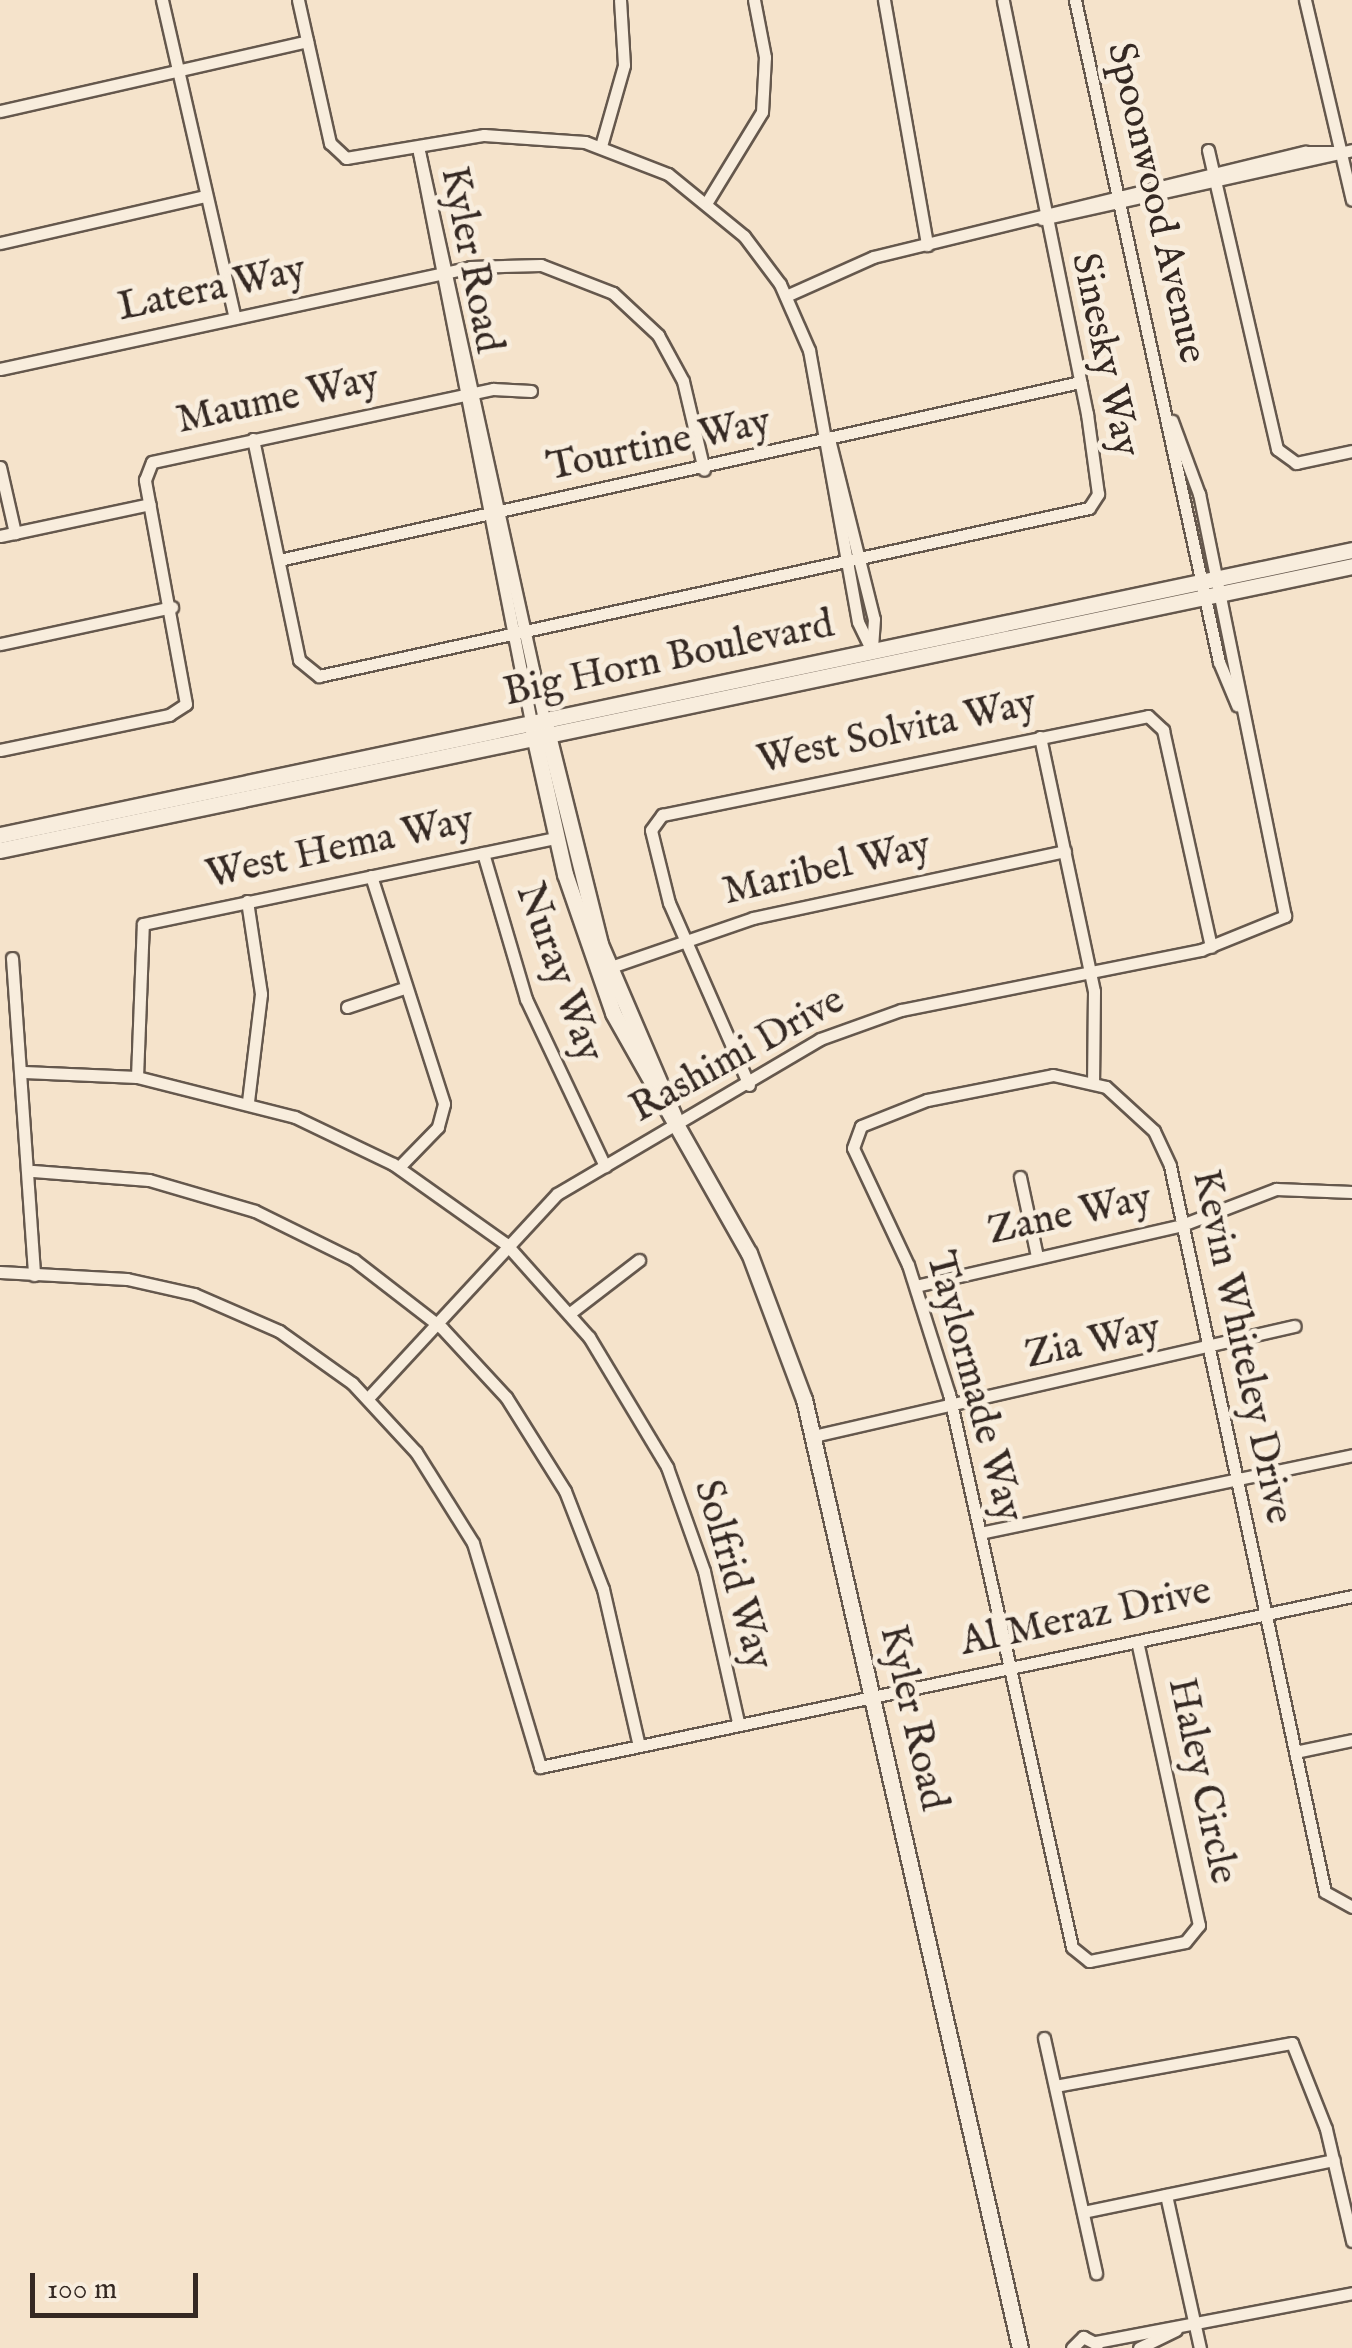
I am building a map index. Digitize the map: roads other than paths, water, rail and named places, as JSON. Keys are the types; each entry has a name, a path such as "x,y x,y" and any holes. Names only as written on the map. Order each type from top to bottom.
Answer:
{"main road":[{"name":"Big Horn Boulevard","path":"0,834 539,728 1211,587 1352,550"},
{"name":"Big Horn Boulevard","path":"0,850 872,651 1211,587 1352,566"},
{"name":"Kyler Road","path":"539,728 555,838 613,1013 757,1271 814,1436 1020,2348"},
{"name":"Kyler Road","path":"539,728 608,968 676,1126"}],"street":[{"path":"162,0 234,318"},
{"path":"298,0 336,152 358,160 418,146 502,134 600,146 707,202 786,296 862,564 872,651"},
{"path":"600,146 624,64 620,0"},
{"path":"707,202 762,112 766,57 754,0"},
{"path":"884,0 927,245"},
{"name":"Sinesky Way","path":"862,564 1092,506 1098,489 1080,382 1042,219 1003,0"},
{"name":"Spoonwood Avenue","path":"1075,0 1285,916"},
{"path":"1305,0 1346,151 1352,200"},
{"path":"0,111 307,41"},
{"name":"Kyler Road","path":"418,146 539,728"},
{"path":"1208,150 1279,454 1296,463 1352,450"},
{"path":"786,296 858,261 1346,151"},
{"path":"0,242 206,196"},
{"name":"Latera Way","path":"0,369 445,272 541,264 626,302 676,365 704,470"},
{"name":"Tourtine Way","path":"278,560 830,443 1080,382"},
{"name":"Maume Way","path":"150,504 152,462 470,394 531,391"},
{"path":"253,439 299,660 314,675 862,564"},
{"path":"830,443 848,567 872,651"},
{"path":"0,467 15,532"},
{"path":"0,536 150,504 189,690 183,708 0,750"},
{"path":"0,644 172,607"},
{"name":"West Solvita Way","path":"681,940 656,819 1152,717 1211,947"},
{"path":"1040,737 1091,972 1094,1082"},
{"name":"West Hema Way","path":"137,1076 140,928 555,838"},
{"name":"Maribel Way","path":"608,968 681,940 1065,851"},
{"name":"Nuray Way","path":"483,853 532,1016 605,1166"},
{"path":"370,876 401,989 445,1109 399,1168"},
{"path":"246,902 261,994 248,1101"},
{"name":"Rashimi Drive","path":"368,1398 506,1244 557,1194 860,1022 1211,947 1285,916"},
{"path":"681,940 748,1085"},
{"path":"12,958 33,1171 34,1275"},
{"path":"347,1007 401,989"},
{"name":"Solfrid Way","path":"24,1072 137,1076 248,1101 399,1168 506,1244 570,1314 674,1484 738,1722"},
{"name":"Taylormade Way","path":"1010,1667 952,1406 916,1286 854,1133 944,1096 1052,1075 1094,1082"},
{"name":"Kevin Whiteley Drive","path":"1094,1082 1154,1131 1182,1225 1330,1900 1352,1908"},
{"path":"33,1171 150,1180 255,1211 354,1260 436,1322 506,1397 564,1490 600,1578 638,1742"},
{"path":"1020,1176 1037,1256"},
{"name":"Zane Way","path":"916,1286 1182,1225 1276,1189 1352,1192"},
{"path":"570,1314 640,1260"},
{"path":"0,1272 128,1279 194,1294 299,1342 368,1398"},
{"name":"Zia Way","path":"814,1436 1209,1351 1295,1326"},
{"name":"Al Meraz Drive","path":"368,1398 430,1471 478,1556 540,1767 638,1742 1352,1596"},
{"path":"980,1533 1352,1455"},
{"name":"Haley Circle","path":"1010,1667 1074,1951 1094,1961 1189,1940 1199,1925 1137,1641"},
{"path":"1295,1752 1352,1740"},
{"path":"1044,2038 1096,2273"},
{"path":"1055,2086 1287,2041 1302,2055 1334,2160 1352,2242"},
{"path":"1083,2212 1334,2160"},
{"path":"1166,2195 1200,2348"},
{"path":"1072,2348 1083,2337 1098,2345 1352,2293"},
{"path":"1139,2348 1176,2330"}]}
